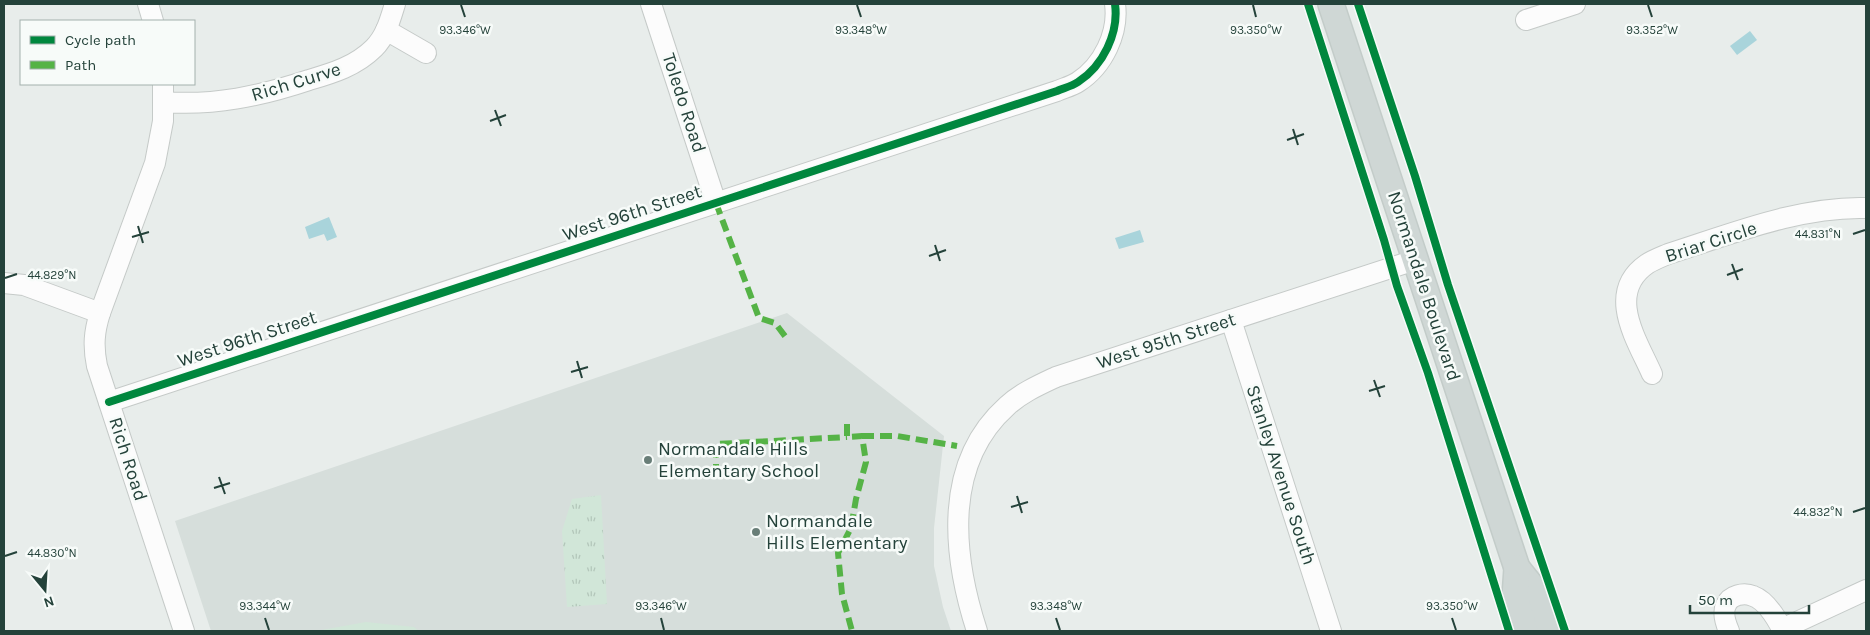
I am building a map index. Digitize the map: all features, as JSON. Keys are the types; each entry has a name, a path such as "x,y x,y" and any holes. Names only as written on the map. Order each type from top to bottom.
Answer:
{"main road":[{"name":"Normandale Boulevard","path":"1331,4 1517,568 1537,593 1550,631"},
{"name":"Normandale Boulevard","path":"1517,568 1515,597 1525,631"}],"street":[{"path":"148,4 153,20"},
{"name":"Rich Curve","path":"163,93 184,104 249,98 334,72 357,63 374,48 386,30 395,4"},
{"name":"Toledo Road","path":"651,4 716,203"},
{"name":"West 96th Street","path":"109,402 1048,94 1078,82 1096,68 1108,48 1115,28 1115,4"},
{"path":"1526,20 1575,4"},
{"path":"386,30 426,53"},
{"name":"Rich Road","path":"163,93 162,121 155,163 100,313 95,329 93,348 180,630"},
{"name":"Briar Circle","path":"1652,374 1628,320 1626,304 1628,288 1635,274 1647,264 1668,254 1810,211 1844,207 1866,208"},
{"name":"West 95th Street","path":"977,631 966,597 960,558 958,520 963,481 972,453 987,428 1007,406 1030,389 1056,377 1415,260"},
{"path":"4,282 24,285 100,313"},
{"name":"Stanley Avenue South","path":"1231,320 1331,631"},
{"path":"1730,631 1724,614 1726,605 1732,598 1742,594 1754,596 1764,602 1782,630 1866,590"}],"shaded area":[{"name":"Normandale Hills Elementary School","path":"787,313 944,436 934,528 934,566 943,607 951,631 211,631 175,521"}],"green space":[{"path":"601,495 607,604 567,607 562,531 572,499"},
{"path":"366,622 414,627 419,631 316,631"}],"water":[{"path":"1750,31 1757,40 1737,55 1730,46"},
{"path":"329,217 337,237 327,241 324,234 309,239 305,227"},
{"path":"1140,230 1144,242 1119,249 1115,238"}],"marked path":[{"path":"716,203 759,318 775,323 788,340"},
{"path":"847,424 847,437 862,436 866,462 856,499 851,528 838,553 842,594 852,631"},
{"path":"862,436 897,436 957,446"},
{"path":"716,476 716,444 847,437"}],"cycle path":[{"path":"109,402 1071,86 1087,75 1102,58 1112,37 1116,15 1115,4"},
{"path":"1308,4 1397,286 1428,373 1509,631"},
{"path":"1358,4 1415,176 1448,285 1565,631"}],"place":[{"name":"Normandale Hills Elementary School","path":"648,460"},
{"name":"Normandale Hills Elementary","path":"756,532"}]}
